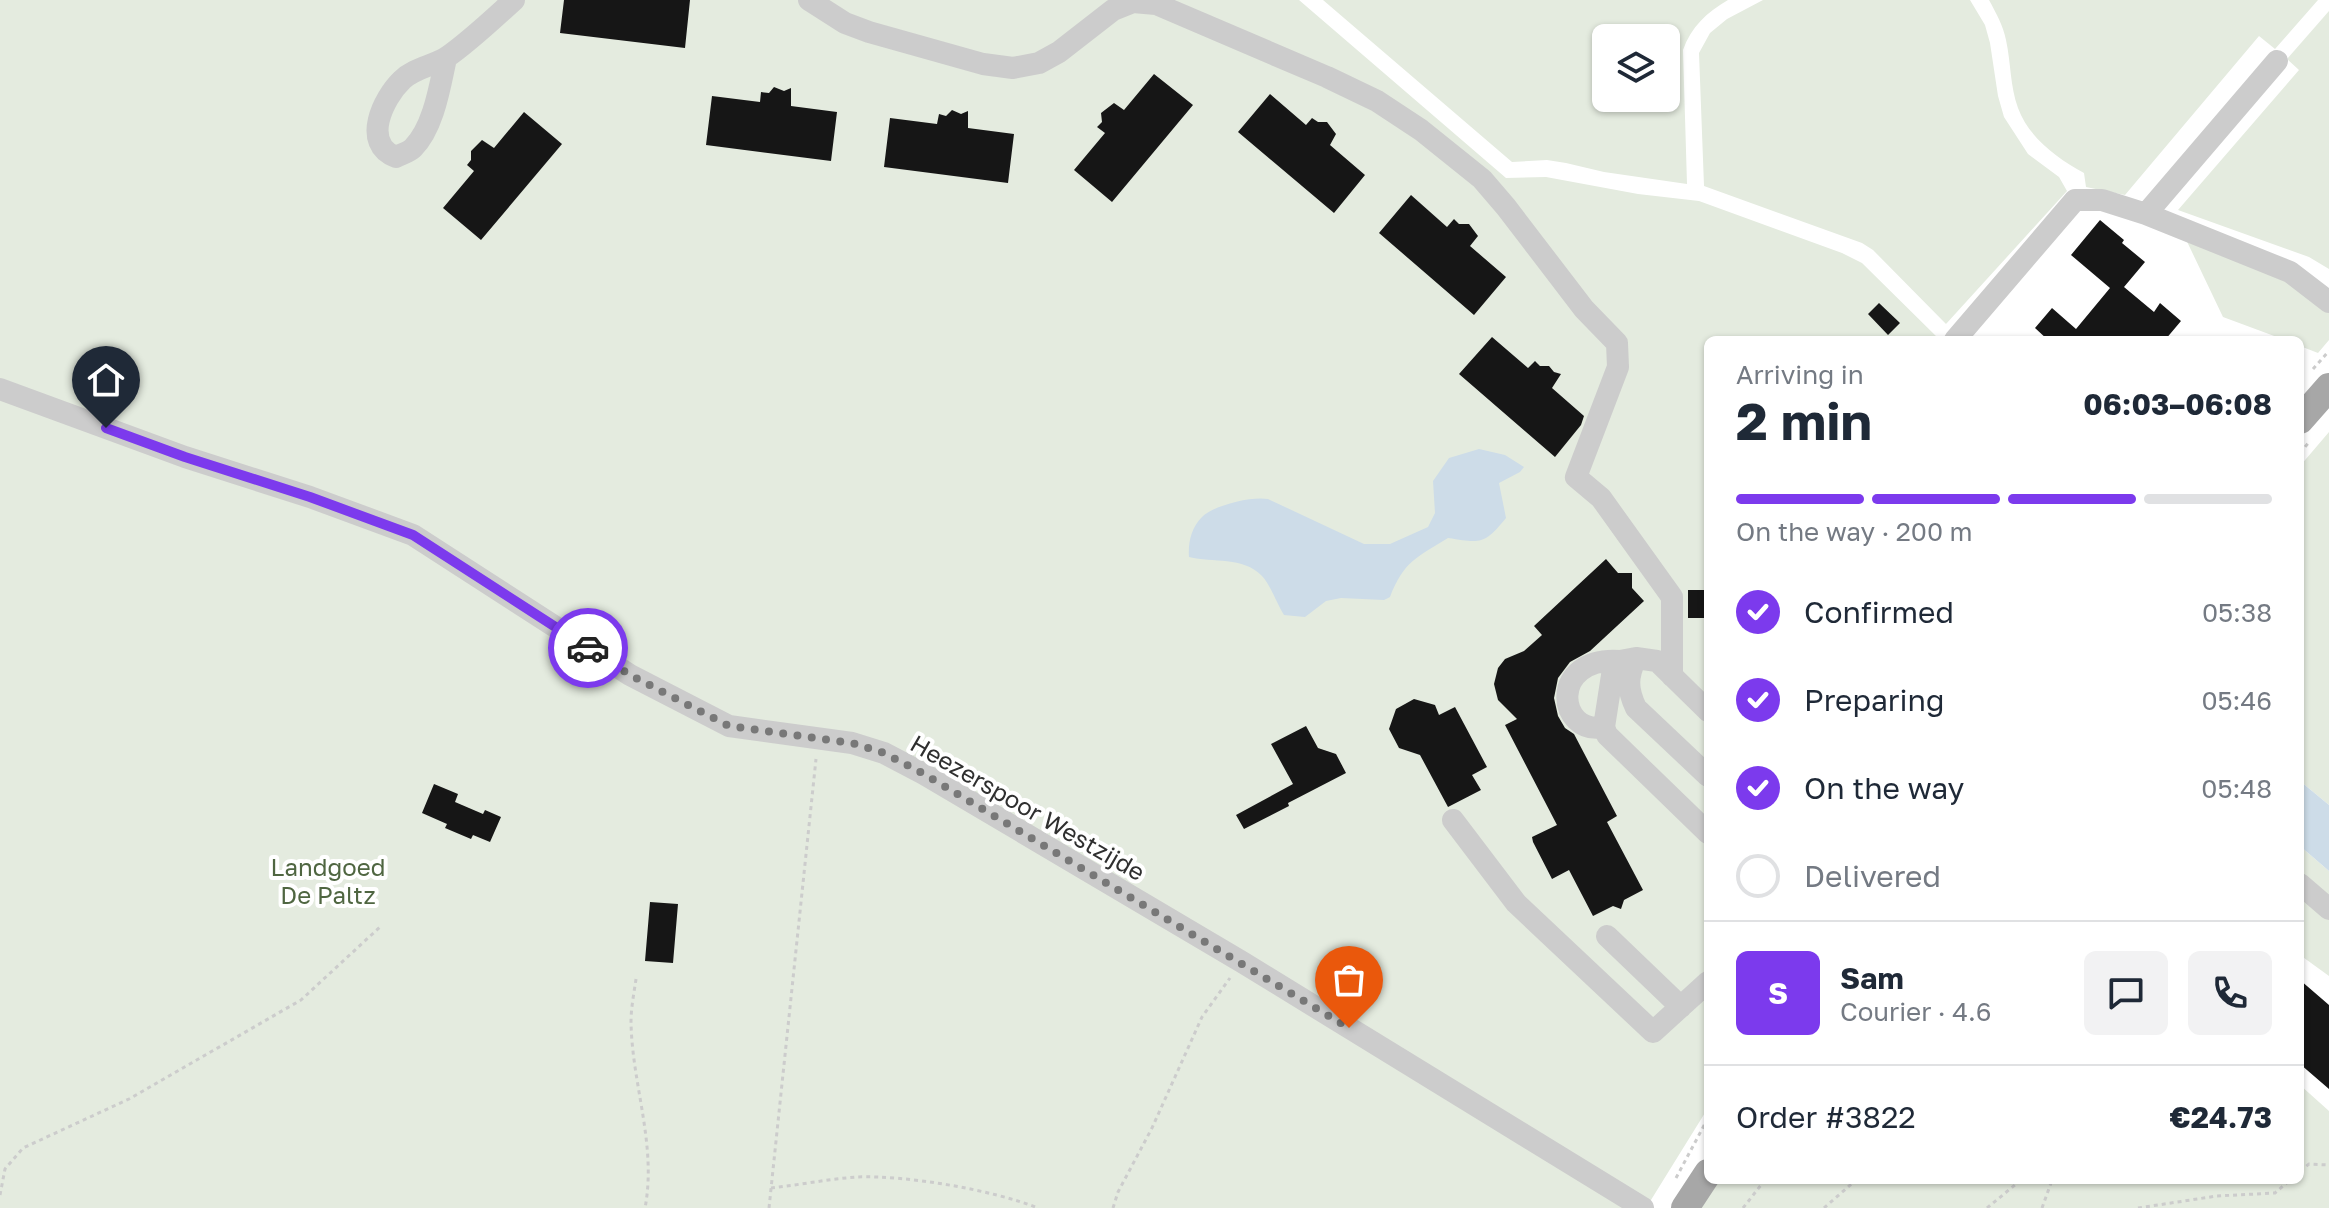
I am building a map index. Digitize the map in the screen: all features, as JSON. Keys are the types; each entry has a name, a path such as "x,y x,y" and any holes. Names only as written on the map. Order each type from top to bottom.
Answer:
{"main road":[{"path":"2304,415 2329,387"},
{"path":"1678,1196 1704,1176"}],"street":[{"path":"446,58 514,0"},
{"path":"809,0 845,23 869,32 983,64 1013,68 1039,63 1059,52 1113,10 1133,2 1156,4 1340,83 1377,101 1421,130 1482,179 1584,309 1617,343 1618,367 1576,477 1601,498 1672,597 1672,676"},
{"path":"2146,214 2277,61"},
{"path":"1958,336 2075,200 2102,200 2146,214 2290,272 2329,302"},
{"name":"Heezerspoor Westzijde","path":"0,389 185,457 310,497 413,535 630,675 729,726 852,743 884,753 1242,962 1643,1208"},
{"path":"1628,660 1613,669 1610,678 1604,727 1607,735 1704,829"},
{"path":"1628,660 1630,695 1636,708 1704,772"},
{"path":"1604,727 1592,729 1578,723 1568,701 1569,685 1574,675 1584,667 1599,662 1657,661 1704,707"},
{"path":"1453,820 1516,903 1653,1032 1704,986"},
{"path":"2304,887 2329,909"},
{"path":"1607,936 1681,1007"}],"path":[{"path":"769,1208 818,740"},
{"path":"0,1195 5,1169 23,1148 129,1099 301,1000 381,926"},
{"path":"1113,1208 1202,1017 1242,962"},
{"path":"636,979 631,1022 648,1146 645,1208"},
{"path":"1678,1196 1704,1128"},
{"path":"2304,1168 2309,1164 2329,1165"},
{"path":"771,1188 858,1177 899,1179 996,1195 1038,1208"},
{"path":"1743,1208 1762,1184"},
{"path":"1824,1208 1851,1184"},
{"path":"1987,1208 2016,1184"},
{"path":"2042,1208 2051,1184"},
{"path":"2138,1208 2217,1196 2275,1193 2285,1184"}],"green space":[{"name":"Landgoed De Paltz","path":"0,0 1299,0 1506,178 1546,177 1638,194 1699,201 1842,253 1862,263 1936,336 1704,336 1704,1114 1646,1208 0,1208"},
{"path":"1323,0 1728,0 1701,21 1690,34 1683,50 1687,184 1547,160 1512,162"},
{"path":"1763,0 1970,0 1985,25 2004,117 2028,154 2059,177 2067,191 1946,324 1873,250 1862,243 1704,186 1699,53 1710,33 1727,19"},
{"path":"1989,0 2318,0 2275,49 2259,36 2125,195 2086,187 2084,173 2054,154 2029,129 2015,100 2003,29"},
{"path":"2329,11 2329,269 2309,257 2178,210 2299,70 2287,59"},
{"path":"2181,229 2329,289 2329,340 2318,353 2304,348 2304,336 2274,336 2223,317"},
{"path":"2329,432 2329,805 2304,784 2304,461"},
{"path":"2304,849 2329,871 2329,976 2304,958"},
{"path":"2304,1089 2329,1111 2329,1208 1693,1208 1708,1184 2304,1184"}],"water":[{"path":"1479,449 1505,455 1524,467 1499,483 1506,518 1487,538 1468,541 1448,538 1419,556 1400,575 1390,597 1384,600 1341,598 1326,601 1305,617 1284,615 1265,580 1246,565 1189,557 1191,536 1202,517 1224,505 1253,499 1268,499 1364,544 1390,544 1428,527 1435,513 1433,481 1449,458"},
{"path":"2304,784 2329,805 2329,871 2304,849"}],"building":[{"path":"564,0 690,0 685,48 560,33"},
{"path":"1154,74 1193,105 1112,202 1074,170 1105,133 1097,127 1102,122 1101,113 1114,103 1124,110"},
{"path":"774,87 784,91 791,88 791,106 837,112 831,161 706,145 712,96 760,102 761,92 769,93"},
{"path":"1270,94 1306,125 1312,118 1327,122 1336,134 1330,145 1365,175 1334,213 1238,132"},
{"path":"952,110 961,114 968,111 968,128 1014,134 1008,183 884,167 890,118 937,124 939,114 946,116"},
{"path":"524,112 562,144 481,240 443,208 474,171 467,165 471,160 471,151 482,140 494,148"},
{"path":"1411,195 1447,227 1454,219 1459,224 1469,224 1478,236 1470,246 1506,277 1474,315 1379,233"},
{"path":"2100,220 2145,262 2124,287 2154,312 2160,303 2181,321 2168,336 2044,336 2035,328 2052,308 2076,329 2110,288 2071,255"},
{"path":"1879,303 1900,323 1888,335 1868,314"},
{"path":"1492,337 1528,368 1535,361 1561,374 1552,388 1584,416 1581,425 1555,457 1459,374"},
{"path":"1606,559 1618,573 1632,573 1632,588 1644,601 1590,651 1570,662 1558,678 1554,698 1558,716 1565,728 1574,734 1617,816 1607,822 1643,890 1624,900 1621,909 1613,906 1593,916 1569,870 1552,879 1533,842 1532,837 1557,825 1505,725 1517,719 1498,700 1494,684 1498,668 1505,659 1524,651 1542,635 1534,626"},
{"path":"1688,590 1704,590 1704,618 1688,618"},
{"path":"1414,699 1435,705 1439,715 1455,707 1487,767 1472,775 1481,790 1448,807 1420,755 1399,748 1389,729 1396,709"},
{"path":"1306,726 1318,748 1336,754 1346,773 1244,829 1236,815 1293,784 1271,744"},
{"path":"434,784 458,794 455,802 483,814 485,810 501,817 490,842 473,835 471,839 445,828 447,824 422,813"},
{"path":"650,902 678,904 673,963 645,961"},
{"path":"2304,983 2329,1005 2329,1089 2304,1067"}],"way so far":[{"path":"588,648 630,675 729,726 852,743 884,753 1349,1028"}],"route":[{"path":"106,428 413,535 588,648"}]}
